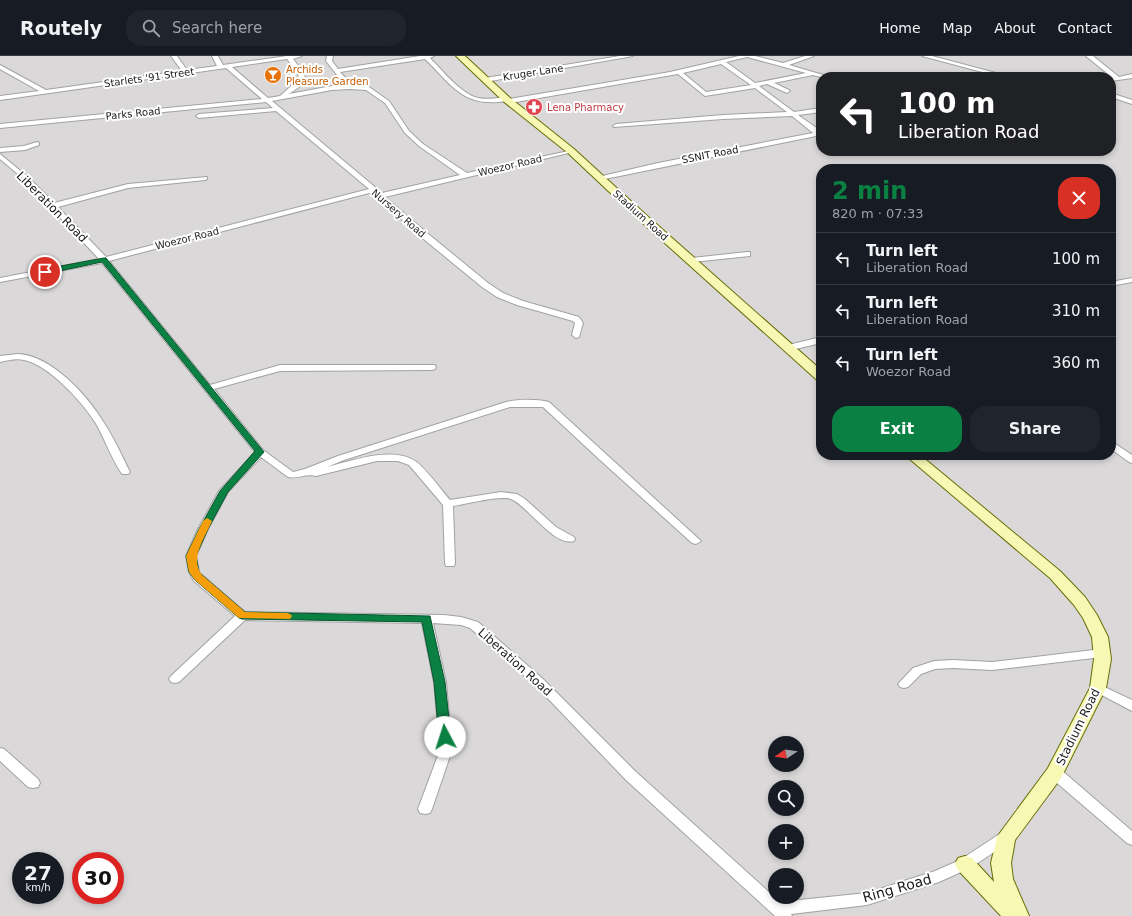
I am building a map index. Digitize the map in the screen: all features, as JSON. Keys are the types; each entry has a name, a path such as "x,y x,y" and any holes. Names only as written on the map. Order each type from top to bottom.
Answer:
{"main road":[{"name":"Stadium Road","path":"460,56 484,80 571,151 641,216 692,260 787,348 816,373"},
{"name":"Stadium Road","path":"918,460 958,495 1048,568 1080,601 1099,632 1102,653 1102,674 1098,688 1055,773 1006,836 1001,863 1003,879 1019,916"},
{"path":"965,864 1014,916"}],"street":[{"path":"174,56 186,72"},
{"path":"215,56 224,67"},
{"name":"Starlets '91 Street","path":"0,98 224,67 259,59 299,56"},
{"path":"330,56 329,61 350,87"},
{"path":"336,71 428,56 465,94 475,98 508,100 679,72 723,63 746,56"},
{"name":"Kruger Lane","path":"484,80 630,56"},
{"path":"749,56 816,75"},
{"path":"782,65 811,56"},
{"path":"925,56 988,72"},
{"path":"1089,56 1109,72"},
{"path":"283,96 300,82 302,78 302,74 289,57"},
{"path":"723,63 816,130"},
{"path":"0,67 46,92"},
{"name":"Nursery Road","path":"224,67 277,109 418,230 485,285 500,295 576,319 580,326 576,334"},
{"path":"679,72 705,94 728,92 813,74"},
{"path":"1118,79 1132,76"},
{"path":"769,83 787,91"},
{"name":"Parks Road","path":"0,126 266,100 283,96 350,87 367,88 372,90 387,102 408,132 421,146 466,176"},
{"path":"1116,97 1132,102"},
{"path":"251,112 266,100"},
{"path":"199,116 277,109"},
{"path":"616,126 723,116 792,114 816,111"},
{"name":"SSNIT Road","path":"600,178 666,163 816,134"},
{"path":"0,150 25,148 37,144"},
{"name":"Woezor Road","path":"0,280 104,260 376,193 466,176 571,151"},
{"name":"Liberation Road","path":"0,156 26,179 104,260 260,452 291,475"},
{"path":"53,206 128,186 205,178"},
{"path":"692,260 747,254"},
{"path":"1116,282 1132,280"},
{"path":"787,348 816,341"},
{"path":"0,358 28,358 60,377 99,422 125,472"},
{"path":"208,388 280,368 432,367"},
{"path":"291,475 307,472 340,458 509,404 546,404 602,457 696,541"},
{"path":"1116,448 1132,460"},
{"path":"175,679 242,616 198,578 194,572 191,556 203,529 224,491 260,452"},
{"path":"291,475 298,477 308,476 377,458 399,458 412,463 448,504 450,563"},
{"path":"448,504 501,495 513,496 521,501 552,529 570,539"},
{"name":"Liberation Road","path":"242,616 426,619 461,621 474,625 540,683 631,776 781,912"},
{"path":"426,619 440,682 446,750 426,809"},
{"path":"904,684 917,671 934,665 953,664 992,666 1102,653"},
{"path":"1098,688 1132,706"},
{"path":"0,753 33,783"},
{"path":"1055,773 1132,839"},
{"name":"Ring Road","path":"781,912 867,899 939,876 965,864 1006,836"}],"shaded area":[{"path":"0,56 1132,56 1132,916 0,916"}],"slow traffic":[{"path":"207,521 191,556 194,572 198,578 242,616 287,616"}],"place":[{"name":"Archids Pleasure Garden","path":"273,75"},
{"name":"Lena Pharmacy","path":"534,107"}],"route":[{"path":"45,272 104,260 260,452 246,469 224,491 203,529 191,556 194,572 198,578 242,616 426,619 440,682 445,737"}]}
